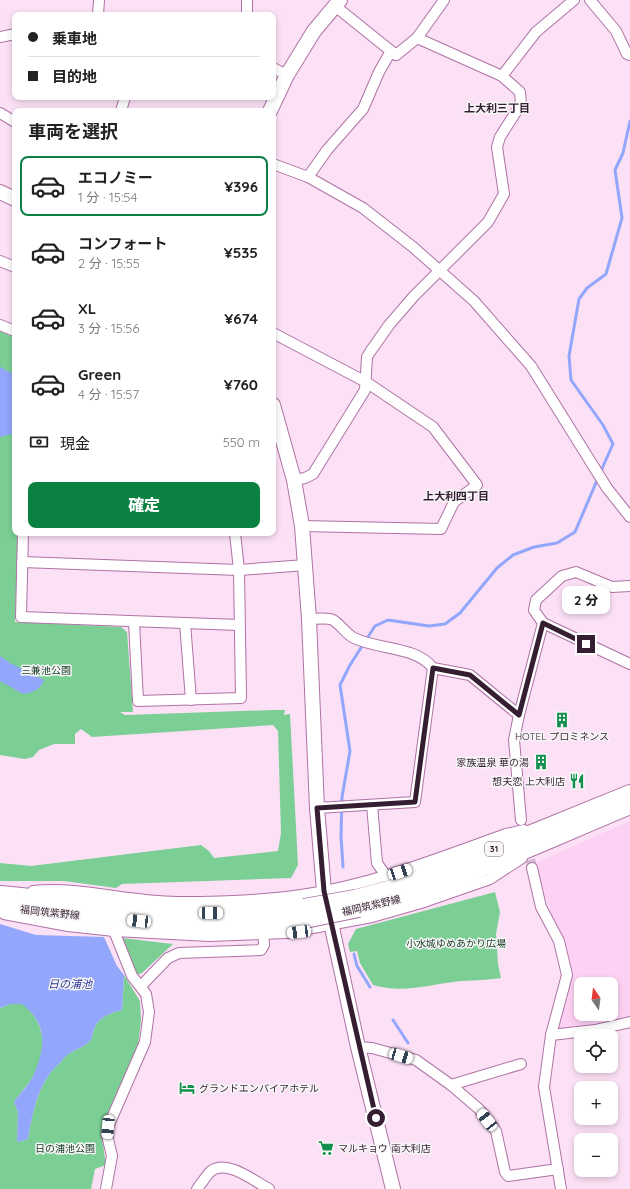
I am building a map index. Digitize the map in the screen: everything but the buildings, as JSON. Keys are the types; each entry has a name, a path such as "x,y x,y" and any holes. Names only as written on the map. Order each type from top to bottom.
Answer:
{"main road":[{"name":"福岡筑紫野線","path":"2,898 170,924 254,925 357,903 404,897 458,878 630,793"},
{"name":"福岡筑紫野線","path":"553,832 630,806"}],"street":[{"path":"98,12 99,0"},
{"path":"247,0 247,12"},
{"path":"276,98 287,75 314,31 337,3 396,55 417,38 444,0"},
{"path":"502,76 536,32 574,0"},
{"path":"590,0 616,31 628,54 630,55"},
{"path":"0,37 12,35"},
{"path":"294,480 305,478 313,474 356,407 365,390 367,357 389,325 438,271 488,222 504,194 497,147 500,137 520,104 520,92 502,76 417,38"},
{"path":"308,177 327,150 363,109 379,72 391,51"},
{"path":"276,70 287,75"},
{"path":"0,113 12,120"},
{"path":"276,165 308,177 363,208 413,248 474,301 531,366 607,488 630,517"},
{"path":"0,192 12,198"},
{"path":"0,261 12,266"},
{"path":"0,325 12,330"},
{"path":"276,335 366,382 433,427 477,485 454,502 441,529 302,526"},
{"path":"276,416 294,480 302,526 306,565 317,808 324,891 358,1047 393,1189"},
{"path":"23,536 21,617 239,625"},
{"path":"134,622 138,701 241,698 239,570 235,536"},
{"path":"22,562 239,570 306,565"},
{"path":"630,586 612,587 576,572 562,576 536,600 534,610 543,623 630,664"},
{"path":"309,619 333,620 353,637 371,645 413,654 427,661 433,668 470,675 519,715"},
{"path":"185,622 191,700"},
{"path":"521,820 514,740 543,623"},
{"path":"317,808 415,802 433,668"},
{"path":"372,805 377,863 386,876"},
{"path":"2,898 38,891 74,891 178,902 260,902 324,891 386,876 506,834 530,828 553,832"},
{"path":"0,913 68,926 114,931 210,936 331,926 421,903 490,879 553,832"},
{"path":"532,868 541,907 559,941 567,975 551,1035 544,1087 561,1189"},
{"path":"106,1189 112,1156 107,1135 108,1127 145,1042 148,1030 146,994 132,976 114,931"},
{"path":"141,986 172,955 179,953 259,951 263,948 264,932"},
{"path":"551,1035 595,1030 630,1022"},
{"path":"358,1047 372,1048 416,1060 451,1085 478,1109 496,1131 505,1172 508,1176 558,1169"},
{"path":"451,1085 521,1064"},
{"path":"197,1189 211,1172 220,1167 229,1168 269,1189"}],"shaded area":[{"path":"630,821 630,1016 618,1019 618,977 574,977 574,1021 610,1021 591,1026 558,1030 573,974 565,940 552,916 535,863"}],"green space":[{"name":"三兼池公園","path":"0,331 12,337 12,536 18,536 15,622 121,627 127,632 133,712 120,712 125,715 273,710 285,710 284,715 290,714 298,865 291,878 122,884 116,888 64,881 0,881 0,863 31,866 201,845 209,851 214,858 278,851 281,833 278,731 273,725 92,737 81,729 75,734 75,744 54,744 39,750 33,757 25,759 0,755"},
{"name":"小水城ゆめあかり広場","path":"495,892 500,912 496,934 498,964 501,978 461,981 417,988 384,988 373,985 360,963 357,951 350,952 348,944 356,929"},
{"path":"122,938 173,944 142,973 136,975"},
{"name":"日の浦池公園","path":"124,975 140,1001 141,1021 138,1045 101,1131 106,1165 95,1169 91,1189 0,1189 0,1008 10,1004 22,1003 36,1019 42,1036 41,1055 34,1075 14,1102 18,1112 17,1142 28,1139 38,1097 47,1078 53,1070 66,1056 90,1041 94,1029 100,1020 110,1014 122,1010"}],"water":[{"path":"0,367 12,373 12,434 0,437"},
{"path":"0,656 10,663 44,680 41,686 33,691 23,694 0,681"},
{"name":"日の浦池","path":"0,924 36,935 104,937 117,966 124,975 122,1010 110,1014 100,1020 94,1029 90,1041 66,1056 53,1070 42,1087 38,1097 28,1139 17,1142 18,1112 14,1102 34,1074 41,1054 42,1036 36,1019 22,1004 10,1004 0,1008"}],"waterway":[{"path":"600,473 613,444 603,425 571,380 569,356 579,299 587,288 606,274 622,218 615,170 623,153 630,121"},
{"path":"343,867 341,836 342,797 350,751 340,685 350,665 375,626 388,620 429,626 445,624 460,613 497,568 513,555 534,547 557,543 575,532 598,478"},
{"path":"354,954 357,966 370,987"},
{"path":"393,1020 408,1043"}],"tunnel":[{"path":"527,845 532,868"}],"place":[{"name":"HOTEL プロミネンス","path":"562,720"},
{"name":"家族温泉 華の湯","path":"541,762"},
{"name":"想夫恋 上大利店","path":"577,781"},
{"name":"グランドエンパイアホテル","path":"187,1088"},
{"name":"マルキョウ 南大利店","path":"326,1148"}],"district":[{"name":"上大利三丁目","path":"497,108"},
{"name":"上大利四丁目","path":"456,496"}],"route":[{"path":"376,1118 358,1047 324,891 317,808 415,802 433,668 470,675 519,715 543,623 586,644"}]}
